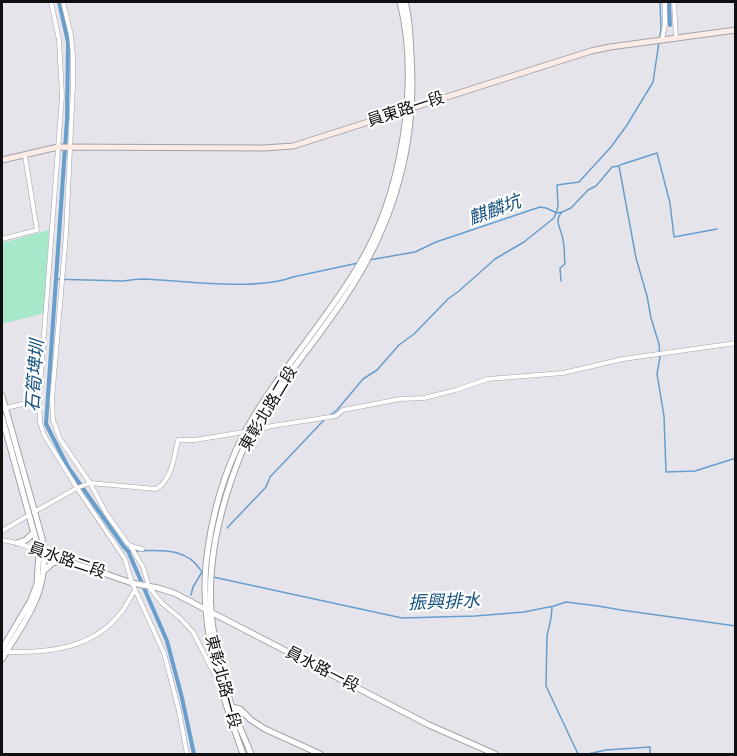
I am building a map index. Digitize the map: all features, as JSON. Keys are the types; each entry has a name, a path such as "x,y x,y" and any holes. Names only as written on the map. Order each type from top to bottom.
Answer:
{"main road":[{"name":"員東路一段","path":"2,160 58,147 277,148 304,143 591,51 735,30"}],"street":[{"path":"51,2 60,49 62,96 39,400 41,429 125,559 145,614 164,653 188,754"},
{"path":"63,2 73,56 71,148 53,420 60,439 90,483 106,513 139,560 149,587 162,603 193,632 219,682"},
{"name":"東彰北路二段","path":"400,2 406,38 409,109"},
{"name":"東彰北路二段","path":"208,611 209,572 220,519 248,431 279,378 364,262 385,223 395,193 405,156 412,75 405,2"},
{"path":"662,40 665,2"},
{"path":"674,2 676,39"},
{"path":"2,239 37,230 25,156"},
{"path":"2,531 77,488 90,483 156,489 163,484 172,466 178,440 195,440 336,416 343,410 400,399 424,398 488,379 563,373 623,359 735,343"},
{"path":"2,396 3,409 42,552 44,571 43,581 32,610 3,650"},
{"path":"3,409 39,400"},
{"path":"2,417 32,513 34,532 42,552 37,584 31,600 3,650 2,659"},
{"path":"17,543 26,540 34,532"},
{"name":"員水路二段","path":"2,540 17,543 134,586 149,587"},
{"path":"128,544 142,549"},
{"path":"44,571 51,564 63,560"},
{"path":"3,650 41,652 81,643 103,630 123,611 134,586"},
{"name":"員水路一段","path":"149,587 174,593 429,725 495,754"},
{"name":"東彰北路一段","path":"208,611 210,646 219,682 251,754"},
{"name":"東彰北路一段","path":"208,611 229,707 243,754"},
{"path":"229,707 240,709 265,729 320,754"}],"green space":[{"path":"49,230 44,313 2,324 2,243"}],"waterway":[{"name":"石筍埤圳","path":"59,2 68,42 67,119 46,424 68,467 128,551 167,641 194,754"},
{"path":"329,416 337,410 363,379 377,370 399,345 414,334 448,299 495,259 524,242 554,218 558,207 557,185 579,182 611,147 653,82 661,29 660,2"},
{"path":"669,2 670,25"},
{"path":"620,165 657,153 670,203 674,237 717,229"},
{"name":"麒麟坑","path":"369,260 415,252 436,242 540,207 557,213 562,212 571,208 588,190 596,186 612,167 619,166 636,258 659,344 660,357 657,374 664,416 666,472 695,471 736,458"},
{"path":"561,281 560,268 565,264 564,243 558,219 562,212"},
{"name":"麒麟坑","path":"55,279 120,281 143,279 259,284 358,263"},
{"path":"227,528 266,487 270,477 325,419"},
{"name":"振興排水","path":"128,551 160,550 183,555 192,560 203,573"},
{"path":"191,595 202,572"},
{"name":"振興排水","path":"213,577 402,618 524,612 566,602 736,626"},
{"path":"552,607 547,636 546,686 578,754"},
{"path":"588,754 606,750 650,747 650,754"}]}
